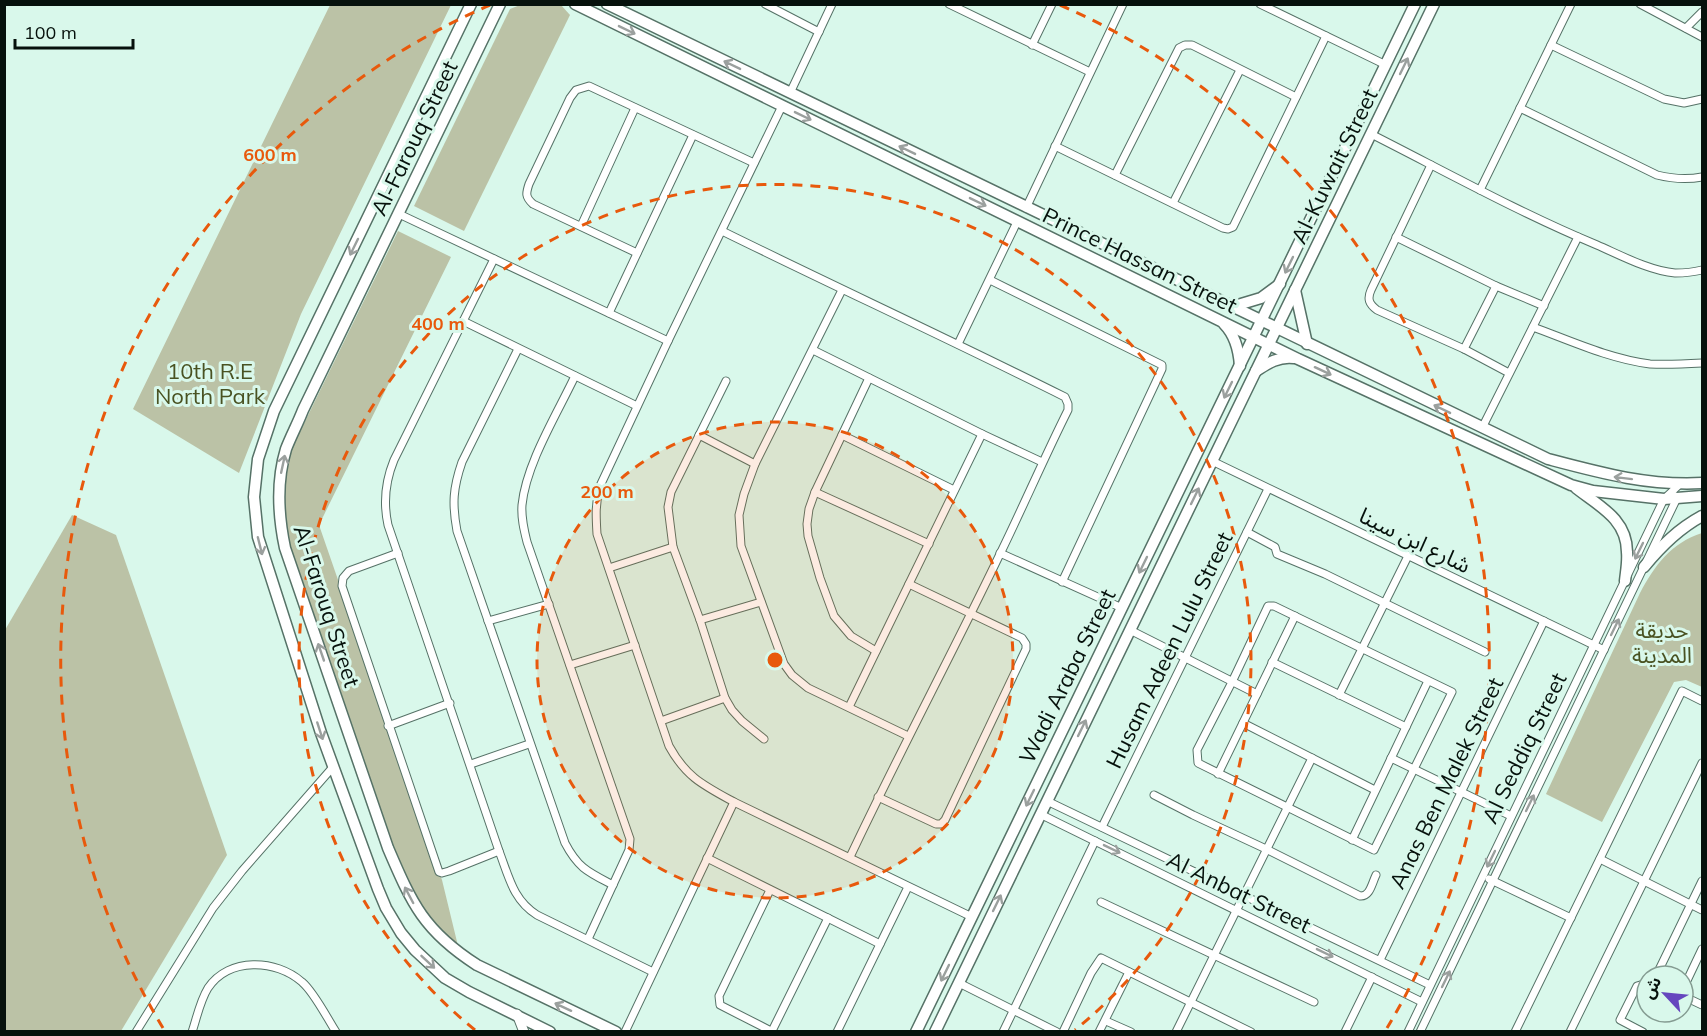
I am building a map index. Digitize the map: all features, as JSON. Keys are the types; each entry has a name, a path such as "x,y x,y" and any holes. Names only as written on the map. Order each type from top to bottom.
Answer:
{"main road":[{"name":"Al-Farouq Street","path":"471,4 274,411 258,459 254,497 258,537 281,614 333,767 386,908 401,933 415,950 445,978 550,1032"},
{"name":"Al-Farouq Street","path":"500,4 303,410 282,464 279,494 280,524 285,548 388,848 416,908 438,936 477,965 616,1032"},
{"name":"Prince Hassan Street","path":"575,4 1268,345 1571,485 1593,490 1702,496"},
{"name":"Prince Hassan Street","path":"606,4 1548,459 1615,477 1664,483 1673,493"},
{"name":"Al-Kuwait Street","path":"1254,338 1415,4"},
{"name":"Al-Kuwait Street","path":"1268,345 1434,4"},
{"path":"1231,307 1261,298 1280,284"},
{"path":"1295,290 1307,344"},
{"path":"1222,322 1230,330 1238,350 1240,366"},
{"name":"Wadi Araba Street","path":"916,1032 1254,338"},
{"name":"Wadi Araba Street","path":"935,1032 1268,345"},
{"path":"1256,371 1277,359 1292,357 1298,359"},
{"name":"Prince Hassan Street","path":"1673,493 1702,483"},
{"path":"1571,485 1612,515 1619,525 1626,541 1625,581"},
{"path":"1644,567 1674,534 1702,516"},
{"path":"1085,684 1100,691"}],"street":[{"path":"765,4 819,32"},
{"path":"790,93 832,4"},
{"path":"949,4 1090,72"},
{"path":"1032,45 1052,4"},
{"path":"1026,207 1123,4"},
{"path":"1260,4 1386,65"},
{"path":"1480,190 1570,4"},
{"path":"1640,4 1702,37"},
{"path":"1686,28 1702,12"},
{"path":"1055,146 1228,230 1233,227 1326,36"},
{"path":"1115,175 1179,48 1185,45 1192,45 1296,97"},
{"path":"1551,45 1664,99 1684,103 1702,99"},
{"path":"1173,203 1240,70"},
{"path":"637,253 532,204 527,199 526,192 529,184 576,90 589,86 754,163"},
{"path":"782,106 600,486 595,514 597,534 669,746 678,762 690,775 734,802 972,917"},
{"path":"581,226 635,108"},
{"path":"1520,108 1657,175 1685,180 1702,177"},
{"path":"1371,134 1578,237 1649,266 1675,273 1702,270"},
{"path":"609,313 693,135"},
{"path":"1431,165 1369,296 1372,306 1509,373"},
{"path":"399,214 668,341"},
{"path":"958,344 1017,222"},
{"path":"722,231 1065,397 1068,404 1068,410 1000,553 850,857"},
{"path":"1396,237 1496,286 1544,306"},
{"path":"1482,428 1578,237"},
{"path":"494,259 389,473 384,499 385,512 499,851 517,896 522,904 537,915 653,972"},
{"path":"990,280 1162,365 1131,438 1062,582"},
{"path":"1464,349 1496,286"},
{"path":"842,290 755,464 739,514 741,546 784,664 792,675 807,687 908,736"},
{"path":"462,321 637,406"},
{"path":"1533,327 1621,358 1659,364 1702,363"},
{"path":"518,349 462,462 456,478 453,511 457,531 565,843 572,856 587,871 613,885"},
{"path":"813,350 1042,462"},
{"path":"575,376 532,464 525,488 522,524 630,839 629,850 588,939"},
{"path":"869,378 815,492 807,524 808,536 820,578 834,616 851,636 876,651"},
{"path":"726,381 671,492 668,507 669,520 673,547 725,698 742,721 764,739"},
{"path":"849,707 982,434"},
{"path":"699,435 755,464"},
{"path":"842,435 954,490"},
{"name":"شارع ابن سينا","path":"1212,461 1604,650"},
{"name":"Husam Adeen Lulu Street","path":"1102,826 1268,489"},
{"path":"815,492 929,544"},
{"name":"Al Seddiq Street","path":"1420,1032 1644,567 1673,493"},
{"name":"Al Seddiq Street","path":"1408,1032 1625,581 1673,493"},
{"path":"1247,532 1275,547 1277,554 1325,574 1485,652"},
{"path":"609,568 673,547"},
{"path":"398,553 349,571 342,586 388,726 439,872 449,871 499,851"},
{"path":"1000,553 1122,608"},
{"path":"1339,695 1408,556"},
{"path":"878,797 936,824 941,824 945,820 1026,650 1026,644 1022,639 909,584"},
{"path":"700,620 761,602"},
{"path":"488,621 549,604"},
{"path":"1268,606 1274,606 1295,616 1452,692 1374,850 1198,764 1197,750 1268,606"},
{"path":"1218,774 1295,616"},
{"name":"Anas Ben Malek Street","path":"1380,960 1544,621"},
{"path":"1130,630 1257,694"},
{"path":"570,665 634,645"},
{"path":"1272,662 1406,728"},
{"path":"1352,840 1428,681"},
{"path":"1517,1031 1682,691 1702,701"},
{"path":"661,721 725,698"},
{"path":"388,726 450,704"},
{"path":"1243,723 1375,790"},
{"path":"471,764 529,744"},
{"path":"1176,1032 1312,758"},
{"path":"1391,758 1511,816"},
{"path":"1570,1032 1702,763"},
{"path":"136,1032 213,908 242,871 333,767"},
{"path":"1154,795 1360,896 1367,895 1376,875"},
{"name":"Al Anbat Street","path":"1047,801 1430,985"},
{"path":"625,1032 734,802"},
{"name":"Al Anbat Street","path":"1040,814 1422,1002"},
{"path":"1003,1032 1095,841"},
{"path":"707,858 880,944"},
{"path":"1600,859 1702,910"},
{"path":"1483,876 1571,918"},
{"path":"1662,964 1702,881"},
{"path":"837,1032 908,887"},
{"path":"770,890 719,996 720,1005 772,1031 828,918"},
{"path":"1101,902 1314,1002"},
{"path":"1695,964 1702,949"},
{"path":"1063,1032 1090,973 1101,958 1251,1032"},
{"path":"192,1032 201,1004 212,983 239,967 261,964 284,970 304,984 336,1032"},
{"path":"1099,1032 1129,972"},
{"path":"1345,1032 1372,977"},
{"path":"958,983 1057,1032"},
{"path":"1635,990 1620,1020 1643,1032"},
{"path":"517,1014 524,1032"},
{"path":"1106,1021 1131,1032"}],"green space":[{"name":"10th R.E North Park","path":"330,5 451,5 301,314 239,473 133,409"},
{"path":"520,5 561,5 570,15 464,231 414,206 510,9"},
{"path":"398,231 451,257 319,525 442,880 459,950 408,893 280,524 288,460 292,448"},
{"path":"72,515 116,535 227,855 121,1031 5,1031 5,630"},
{"name":"حديقة المدينة","path":"1702,533 1702,687 1686,680 1674,682 1602,822 1546,794 1640,593 1665,556 1681,543"}]}
